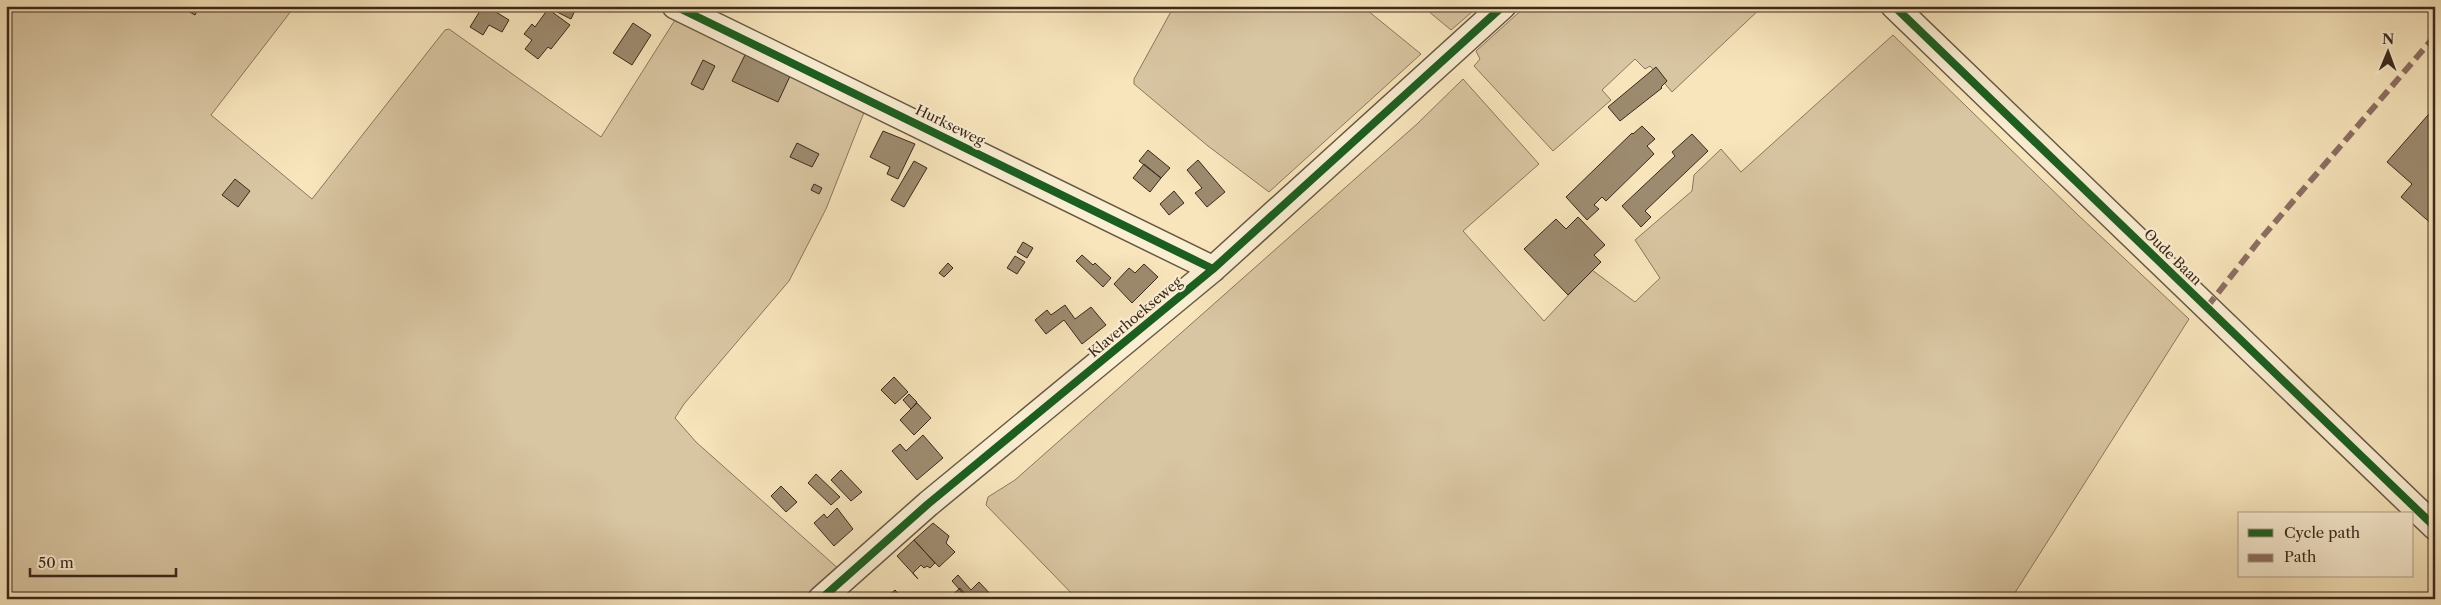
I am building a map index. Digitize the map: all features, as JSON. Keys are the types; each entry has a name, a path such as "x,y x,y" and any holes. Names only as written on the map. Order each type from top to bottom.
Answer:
{"street":[{"name":"Hurkseweg","path":"675,6 1213,269"},
{"name":"Klaverhoekseweg","path":"821,599 928,504 1213,269 1503,6"},
{"name":"Oude Baan","path":"1894,6 2435,527"}],"shaded area":[{"path":"6,6 295,6 211,115 312,199 445,30 449,29 601,137 675,20 865,110 826,209 789,281 684,404 675,418 696,442 840,570 808,599 6,599"},
{"path":"1174,6 1362,6 1421,54 1269,192 1208,146 1134,84 1134,79"},
{"path":"1422,6 1479,6 1451,30"},
{"path":"1526,6 1763,6 1672,92 1650,66 1645,69 1635,59 1602,90 1611,100 1553,151 1474,66 1480,59 1476,51"},
{"path":"1893,35 2078,215 2189,319 2011,599 1077,599 986,505 988,497 1015,480 1417,124 1463,79 1539,164 1463,231 1544,321 1592,270 1635,302 1660,278 1635,240 1692,191 1694,175 1721,149 1741,172"}],"building":[{"path":"179,6 199,6 195,15"},
{"path":"483,6 498,6 496,12 509,20 502,32 489,25 483,35 470,27"},
{"path":"560,6 577,6 571,19 557,12"},
{"path":"548,9 570,25 551,49 548,47 538,59 525,49 532,40 524,34 532,24 535,27"},
{"path":"633,23 651,35 632,65 613,53"},
{"path":"746,53 791,74 778,102 732,81"},
{"path":"703,60 715,66 703,90 691,84"},
{"path":"1656,67 1667,81 1662,88 1620,121 1608,107"},
{"path":"2435,107 2434,226 2401,197 2412,184 2387,162"},
{"path":"1642,126 1655,139 1647,146 1654,154 1606,201 1602,197 1594,205 1599,209 1587,220 1566,197 1632,133"},
{"path":"883,131 915,144 898,179 887,174 890,167 870,157"},
{"path":"1692,134 1708,151 1645,211 1651,217 1641,227 1622,206 1675,156 1672,152"},
{"path":"797,143 819,154 812,167 790,157"},
{"path":"1148,150 1170,168 1161,178 1139,161"},
{"path":"1198,160 1225,192 1207,207 1195,193 1202,188 1187,170"},
{"path":"914,161 927,168 904,207 891,200"},
{"path":"1144,164 1161,178 1150,192 1133,178"},
{"path":"235,179 250,191 238,207 222,195"},
{"path":"814,184 822,188 819,194 811,190"},
{"path":"1174,191 1184,203 1169,215 1160,204"},
{"path":"1578,217 1605,245 1594,255 1601,262 1568,295 1524,249 1556,219 1566,229"},
{"path":"1023,242 1033,248 1027,258 1017,252"},
{"path":"1082,255 1093,265 1095,263 1111,278 1103,287 1076,261"},
{"path":"1015,256 1025,262 1017,274 1007,268"},
{"path":"948,263 953,268 944,277 939,273"},
{"path":"1144,264 1158,277 1132,303 1114,284 1129,268 1135,273"},
{"path":"1065,305 1075,319 1091,307 1106,325 1082,344 1064,320 1046,334 1035,320 1047,310 1051,315"},
{"path":"894,377 908,392 895,404 881,390"},
{"path":"909,394 917,402 911,409 903,400"},
{"path":"917,403 931,418 914,435 900,420"},
{"path":"923,435 943,458 917,480 892,451 900,444 906,451"},
{"path":"841,470 862,492 851,501 831,480"},
{"path":"816,474 840,497 831,505 808,483"},
{"path":"781,486 797,502 786,512 771,496"},
{"path":"837,508 853,529 834,546 814,523 824,514 827,518"},
{"path":"933,523 949,536 946,543 955,552 939,567 914,540"},
{"path":"914,540 935,563 930,568 927,566 924,568 921,565 913,573 918,579 897,556"},
{"path":"958,575 971,590 979,582 995,599 968,599 952,581"},
{"path":"960,588 968,599 954,599 951,596"},
{"path":"895,590 903,599 885,599"}],"marked path":[{"path":"2207,307 2258,242 2435,36"}],"cycle path":[{"path":"675,6 1213,269"},
{"path":"821,599 928,504 1213,269 1503,6"},
{"path":"1894,6 2435,527"}]}
